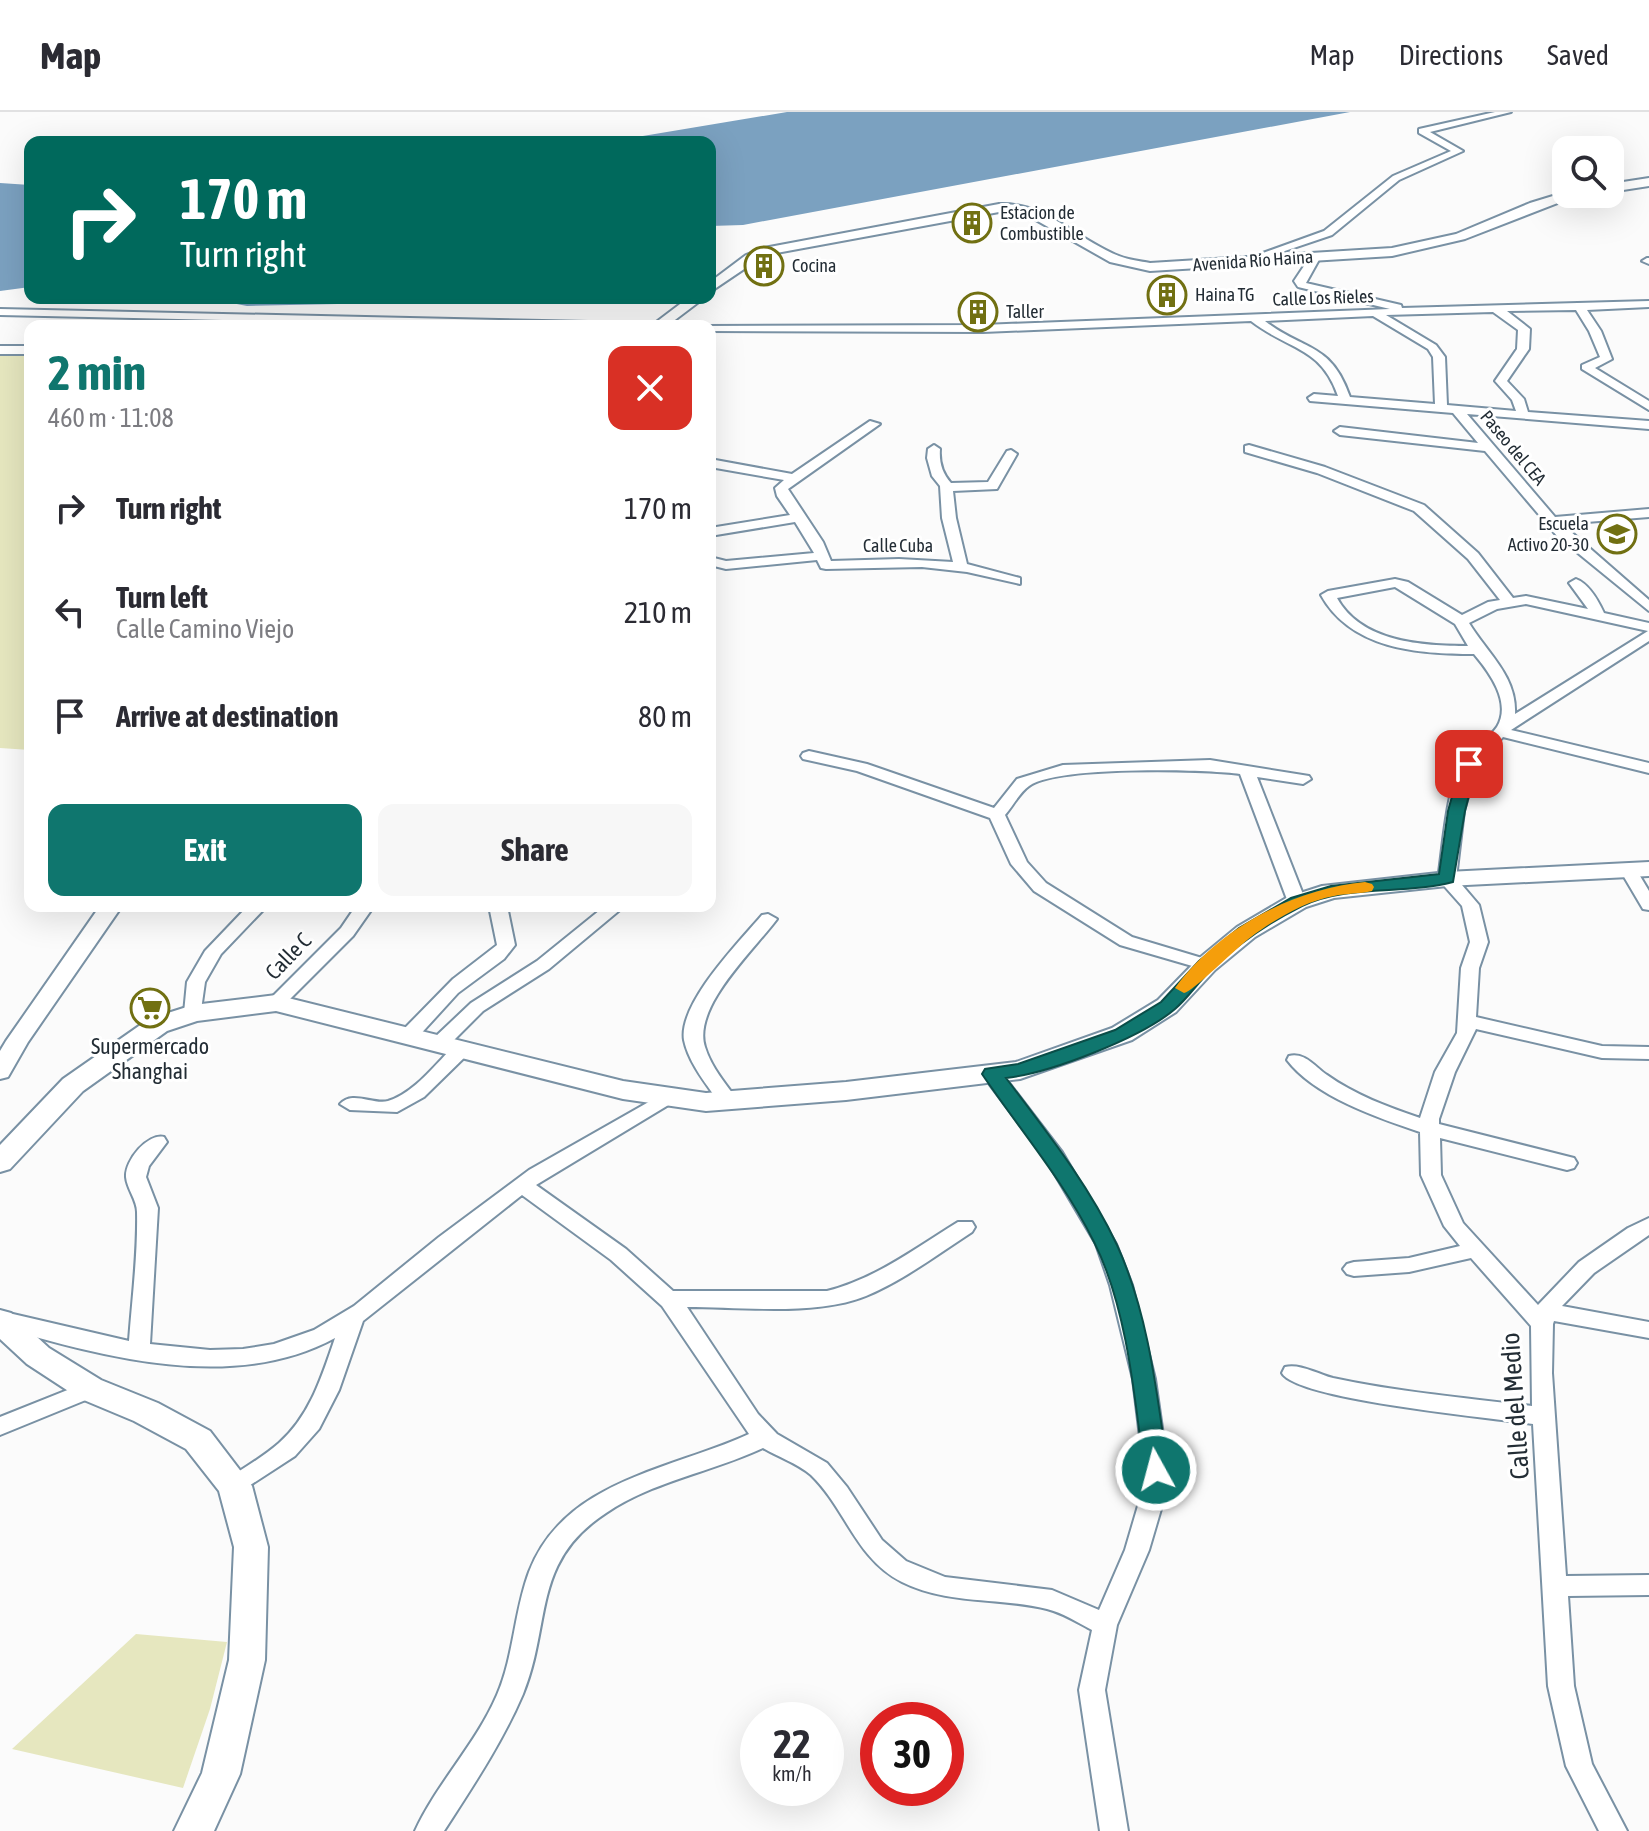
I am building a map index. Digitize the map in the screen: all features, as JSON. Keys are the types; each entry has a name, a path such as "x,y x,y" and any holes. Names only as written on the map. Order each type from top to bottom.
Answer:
{"main road":[{"path":"0,1162 73,1085 158,1025 193,1013 276,1003 623,1090 706,1102 846,1091 1020,1070 1122,1034 1167,1006 1206,965 1246,932 1297,902 1331,891 1447,879 1639,869"},
{"path":"0,1320 38,1356 90,1389 146,1412 198,1440 235,1486 251,1547 247,1660 221,1774 194,1831"}],"street":[{"path":"1251,259 1328,233 1396,178 1458,151 1422,131 1507,112"},
{"path":"1624,186 1649,182"},
{"name":"Avenida Río Haina","path":"716,284 751,258 768,251 981,210 1016,207 1128,264 1171,266 1392,252 1444,242 1552,199"},
{"path":"1316,256 1299,281 1302,285 1415,313"},
{"path":"1569,299 1649,292"},
{"path":"666,320 689,304"},
{"name":"Calle Los Rieles","path":"716,328 935,329 1649,304"},
{"path":"1495,308 1519,324 1526,336 1523,349 1501,381 1518,399 1524,416"},
{"path":"1580,308 1595,331 1606,359 1586,367 1649,406"},
{"path":"0,312 362,320"},
{"path":"1375,314 1392,321 1439,357 1448,408"},
{"path":"1254,318 1278,337 1307,345 1330,362 1345,400"},
{"path":"0,350 24,350"},
{"path":"1314,398 1649,425"},
{"name":"Paseo del CEA","path":"1448,408 1492,448 1551,521 1649,607"},
{"path":"823,560 816,542 781,488 791,478 840,450 874,424"},
{"path":"1340,431 1492,448"},
{"path":"934,449 938,476 946,487 949,518 961,566"},
{"path":"1249,449 1321,470 1419,508 1473,556 1508,600"},
{"path":"946,487 992,486 1011,454"},
{"path":"716,464 791,478"},
{"path":"1551,521 1649,513"},
{"path":"716,531 798,518"},
{"name":"Calle Cuba","path":"716,562 726,565 823,560 929,561 1015,581"},
{"path":"1478,650 1437,651 1371,634 1351,624 1331,605 1328,595 1395,583 1461,621 1478,650 1503,680 1508,699 1503,729"},
{"path":"1576,583 1597,613"},
{"path":"1461,621 1508,600 1526,600 1597,613 1649,627"},
{"path":"1447,879 1456,811 1469,764 1503,729 1649,635"},
{"path":"1503,729 1649,768"},
{"path":"809,756 861,767 997,815 1019,864 1040,887 1126,941 1206,965"},
{"path":"997,815 1023,782 1063,770 1210,765 1303,779"},
{"path":"1247,772 1297,902"},
{"path":"1639,869 1649,905"},
{"name":"Calle del Medio","path":"1447,879 1470,905 1479,942 1470,968 1466,1033 1445,1072 1429,1126 1431,1175 1454,1226 1544,1317 1541,1373 1561,1686 1579,1766 1613,1831"},
{"path":"0,1072 17,1041 107,912"},
{"path":"193,1013 196,982 214,951 252,912"},
{"name":"Calle C","path":"276,1003 347,932 361,912"},
{"path":"409,1035 469,974 484,967 504,950 506,945 499,912"},
{"path":"350,1104 390,1108 417,1093 477,1007 543,965 608,912"},
{"path":"728,1101 702,1060 695,1044 693,1026 720,982 768,919"},
{"path":"1467,1021 1602,1052 1649,1053"},
{"path":"1296,1060 1328,1087 1356,1103 1567,1163"},
{"path":"992,1074 1055,1157 1106,1244 1121,1285 1144,1379 1156,1470 1152,1499 1137,1550 1105,1625 1092,1690 1114,1831"},
{"path":"0,1320 50,1334 139,1351 227,1357 272,1353 303,1344 352,1321 440,1247 522,1185 668,1097"},
{"path":"139,1351 148,1208 136,1177 139,1164 157,1142"},
{"path":"522,1185 614,1252 669,1299 710,1354 764,1437 806,1457 821,1470 875,1550 899,1569 939,1585 976,1592 1034,1596 1073,1606 1105,1625"},
{"path":"1649,1225 1597,1261 1564,1289 1544,1317 1649,1330"},
{"path":"669,1299 827,1299 857,1291 889,1275 965,1227"},
{"path":"1354,1269 1409,1265 1477,1249"},
{"path":"235,1486 288,1449 306,1428 324,1398 352,1321"},
{"path":"1293,1373 1307,1380 1355,1391 1546,1417"},
{"path":"0,1426 90,1389"},
{"path":"429,1831 493,1732 513,1686 536,1578 575,1523 625,1490 764,1437"},
{"path":"1556,1586 1649,1585"}],"green space":[{"path":"0,354 24,354 24,750 0,748"},
{"path":"136,1634 227,1642 210,1709 183,1788 12,1749"}],"water":[{"path":"787,112 1350,112 743,225 716,226 716,136 643,136"},
{"path":"0,183 24,185 24,288 0,291"},
{"path":"237,304 339,304 247,306"}],"slow traffic":[{"path":"1184,988 1246,932 1297,902 1331,891 1365,887"}],"place":[{"name":"Estacion de Combustible","path":"972,223"},
{"name":"Cocina","path":"764,266"},
{"name":"Haina TG","path":"1167,295"},
{"name":"Taller","path":"978,312"},
{"name":"Escuela Activo 20-30","path":"1617,534"},
{"name":"Supermercado Shanghai","path":"150,1008"}],"route":[{"path":"1156,1470 1144,1379 1121,1285 1106,1244 1055,1157 992,1074 1020,1070 1122,1034 1167,1006 1206,965 1246,932 1297,902 1331,891 1447,879 1456,811 1469,764"}]}
